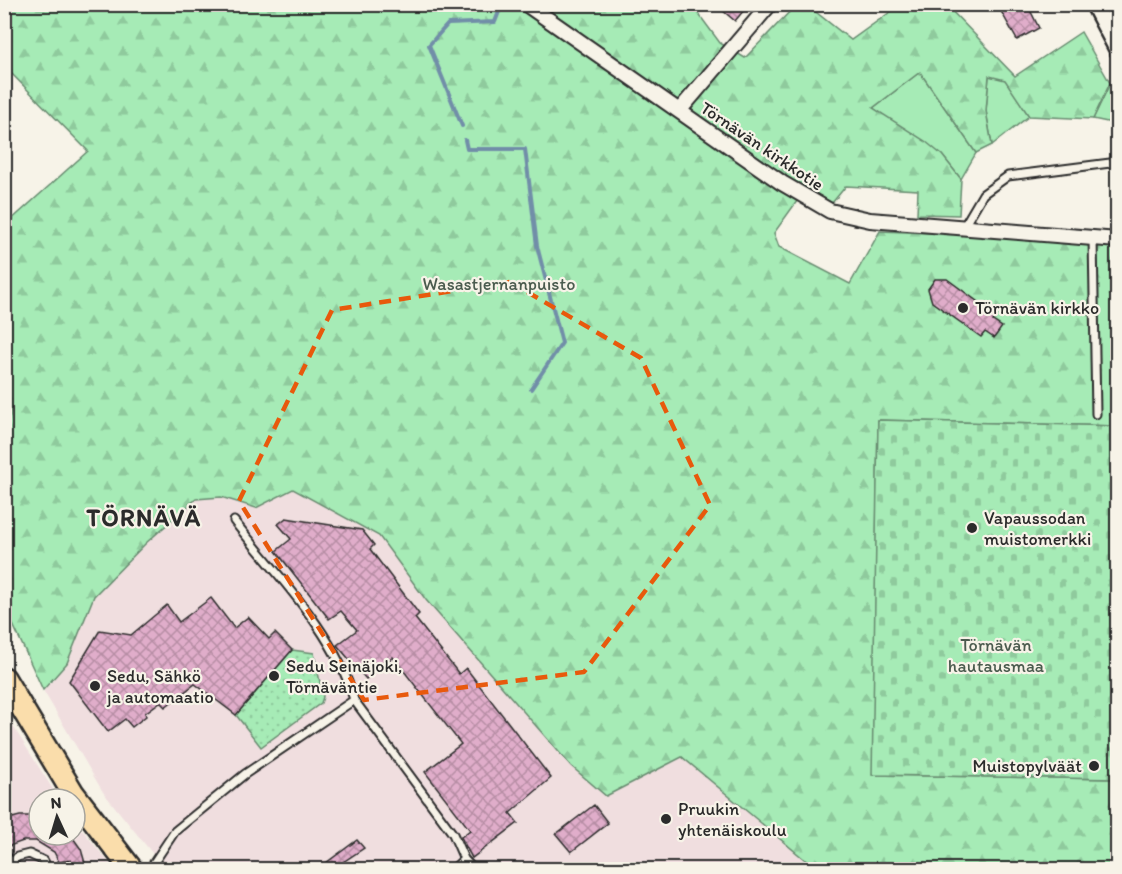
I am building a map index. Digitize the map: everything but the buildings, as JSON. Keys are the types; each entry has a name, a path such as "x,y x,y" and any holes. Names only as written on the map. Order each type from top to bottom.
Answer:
{"main road":[{"path":"4,678 73,794 132,870"}],"street":[{"name":"Törnävän kirkkotie","path":"526,4 782,183 830,212 870,220 1118,240"},
{"path":"679,111 770,4"},
{"path":"1094,4 1115,40"}],"lane":[{"path":"963,228 983,194 1008,176 1118,162"},
{"path":"1093,238 1096,414"},
{"path":"234,521 326,638 348,678 354,700 453,834 464,860 474,870"},
{"path":"149,870 175,831 183,824 245,774 354,700"},
{"path":"4,854 11,861"},
{"path":"7,870 11,861 29,854 44,861 48,870"},
{"path":"452,870 464,860"}],"highlighted area":[{"path":"510,282 641,358 710,505 584,672 364,700 239,501 332,310"}],"shaded area":[{"name":"Sedu Seinäjoki, Törnäväntie","path":"293,489 379,536 426,600 571,766 606,796 682,757 816,869 165,869 103,792 43,690 67,663 93,596 146,543 196,499 221,497 256,508"},
{"path":"4,712 51,787 27,787 27,847 87,847 87,836 114,869 5,869"}],"green space":[{"name":"Wasastjernanpuisto","path":"5,5 692,5 720,43 745,58 796,5 807,5 851,40 900,5 946,5 1015,76 1081,32 1110,83 1093,119 1029,116 1005,80 989,76 986,111 992,145 976,153 920,72 873,108 925,141 942,155 961,179 959,215 917,214 918,190 846,186 832,203 805,190 774,233 779,247 850,284 880,231 983,235 1117,247 1117,426 878,420 873,775 1117,779 1117,869 816,869 682,757 606,796 571,766 426,600 379,536 293,489 256,508 221,497 196,499 146,543 94,596 67,663 43,690 5,607 4,442 11,411 4,388 4,216 10,221 88,151 5,67"},
{"path":"920,72 976,153 961,179 942,155 873,108"},
{"path":"989,76 1005,79 1029,116 992,145 986,111"},
{"path":"1110,83 1117,94 1117,124 1093,119"},
{"name":"Törnävän hautausmaa","path":"878,420 1117,426 1117,779 872,775"},
{"path":"292,650 314,653 323,697 321,703 261,747 236,715"}],"waterway":[{"path":"462,126 429,45 448,24 495,22 502,4"},
{"path":"465,140 467,149 525,149 537,246 562,343 531,389"}],"place":[{"name":"Törnävän kirkko","path":"963,308"},
{"name":"Vapaussodan muistomerkki","path":"972,528"},
{"name":"Sedu Seinäjoki, Törnäväntie","path":"274,676"},
{"name":"Sedu, Sähkö ja automaatio","path":"95,686"},
{"name":"Muistopylväät","path":"1094,766"},
{"name":"Pruukin yhtenäiskoulu","path":"666,819"}],"district":[{"name":"TÖRNÄVÄ","path":"144,517"}]}
